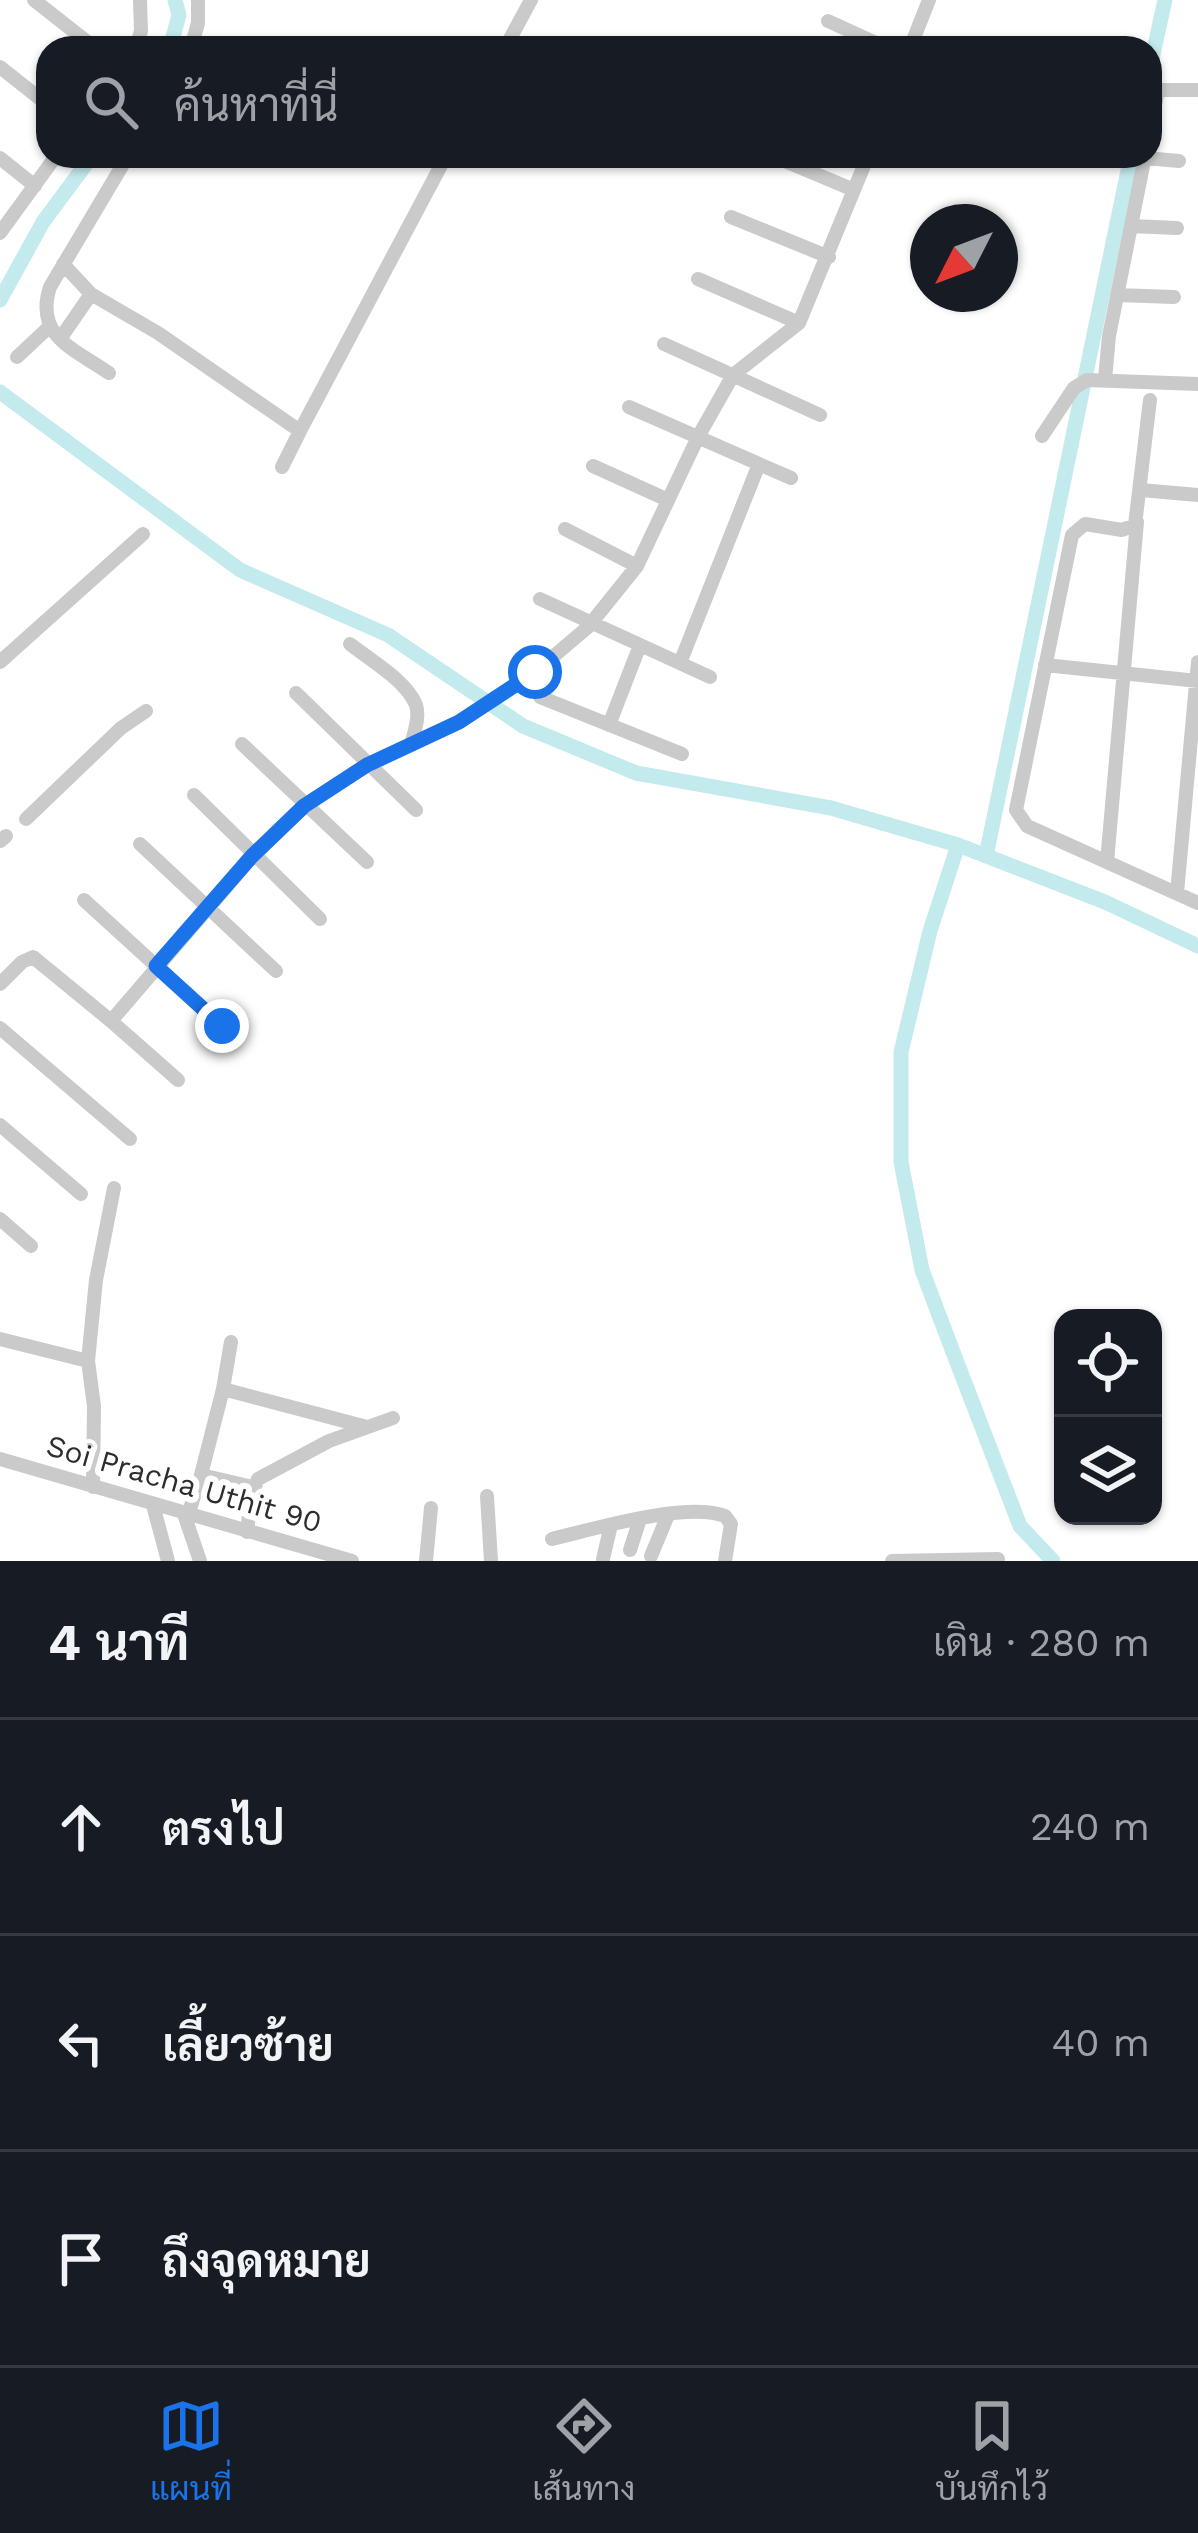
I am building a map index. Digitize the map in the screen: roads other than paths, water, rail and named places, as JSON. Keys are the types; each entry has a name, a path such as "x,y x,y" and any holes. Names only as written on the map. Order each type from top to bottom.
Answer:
{"street":[{"path":"34,0 80,36"},
{"path":"140,0 140,36"},
{"path":"194,36 198,0"},
{"path":"512,36 531,0"},
{"path":"915,36 929,0"},
{"path":"828,21 861,36"},
{"path":"0,67 36,96"},
{"path":"1162,90 1198,90"},
{"path":"0,158 35,186"},
{"path":"1162,159 1179,161"},
{"path":"0,233 48,168"},
{"path":"109,373 54,333 46,300 121,168"},
{"path":"282,467 440,168"},
{"path":"802,168 854,190"},
{"path":"111,1021 252,856 304,806 367,765 459,722 535,672 592,622 638,566 698,436 733,375 800,323 863,168"},
{"path":"1105,379 1143,168"},
{"path":"731,217 829,257"},
{"path":"1131,226 1177,228"},
{"path":"63,264 91,294 158,333 300,431"},
{"path":"698,279 800,323"},
{"path":"17,357 54,333 91,294"},
{"path":"1117,296 1174,297"},
{"path":"664,344 820,415"},
{"path":"1042,436 1074,388 1088,380 1198,384"},
{"path":"1107,862 1150,400"},
{"path":"629,406 791,478"},
{"path":"680,663 759,464"},
{"path":"593,466 668,500"},
{"path":"1141,490 1198,495"},
{"path":"1138,517 1130,530 1094,523 1078,526 1072,535 1016,810 1027,826 1198,903"},
{"path":"565,530 638,566"},
{"path":"0,662 143,534"},
{"path":"540,598 710,677"},
{"path":"350,644 409,694 418,718 411,745"},
{"path":"609,725 640,645"},
{"path":"1177,893 1198,662"},
{"path":"1045,665 1197,681"},
{"path":"296,694 416,810"},
{"path":"540,697 682,754"},
{"path":"26,819 146,710"},
{"path":"242,744 367,862"},
{"path":"194,795 320,919"},
{"path":"140,844 276,971"},
{"path":"84,900 222,1026"},
{"path":"0,984 33,957 178,1080"},
{"path":"0,1028 130,1139"},
{"path":"0,1125 81,1194"},
{"path":"93,1487 94,1406 88,1361 96,1280 114,1188"},
{"path":"0,1219 31,1246"},
{"path":"0,1339 88,1361"},
{"path":"200,1561 186,1514 224,1389 231,1342"},
{"path":"224,1389 368,1426"},
{"path":"248,1532 253,1487 270,1470 393,1418"},
{"name":"Soi Pracha Uthit 90","path":"0,1459 324,1557 352,1561"},
{"path":"201,1475 253,1487"},
{"path":"487,1496 491,1561"},
{"path":"153,1505 167,1555 193,1542"},
{"path":"426,1561 431,1508"},
{"path":"552,1538 640,1519 712,1511 731,1524 724,1561"},
{"path":"651,1556 668,1515"},
{"path":"631,1550 640,1519"},
{"path":"603,1559 611,1526"},
{"path":"892,1561 998,1559"}],"waterway":[{"path":"173,36 179,15 175,0"},
{"path":"1157,36 1165,0"},
{"path":"0,300 43,222 83,168"},
{"path":"986,856 1129,168"},
{"path":"0,392 240,570 388,635 523,726 636,773 831,808 958,845 1105,902 1198,946"},
{"path":"958,845 930,931 901,1052 901,1162 922,1270 953,1352 1020,1526 1053,1561"}]}
